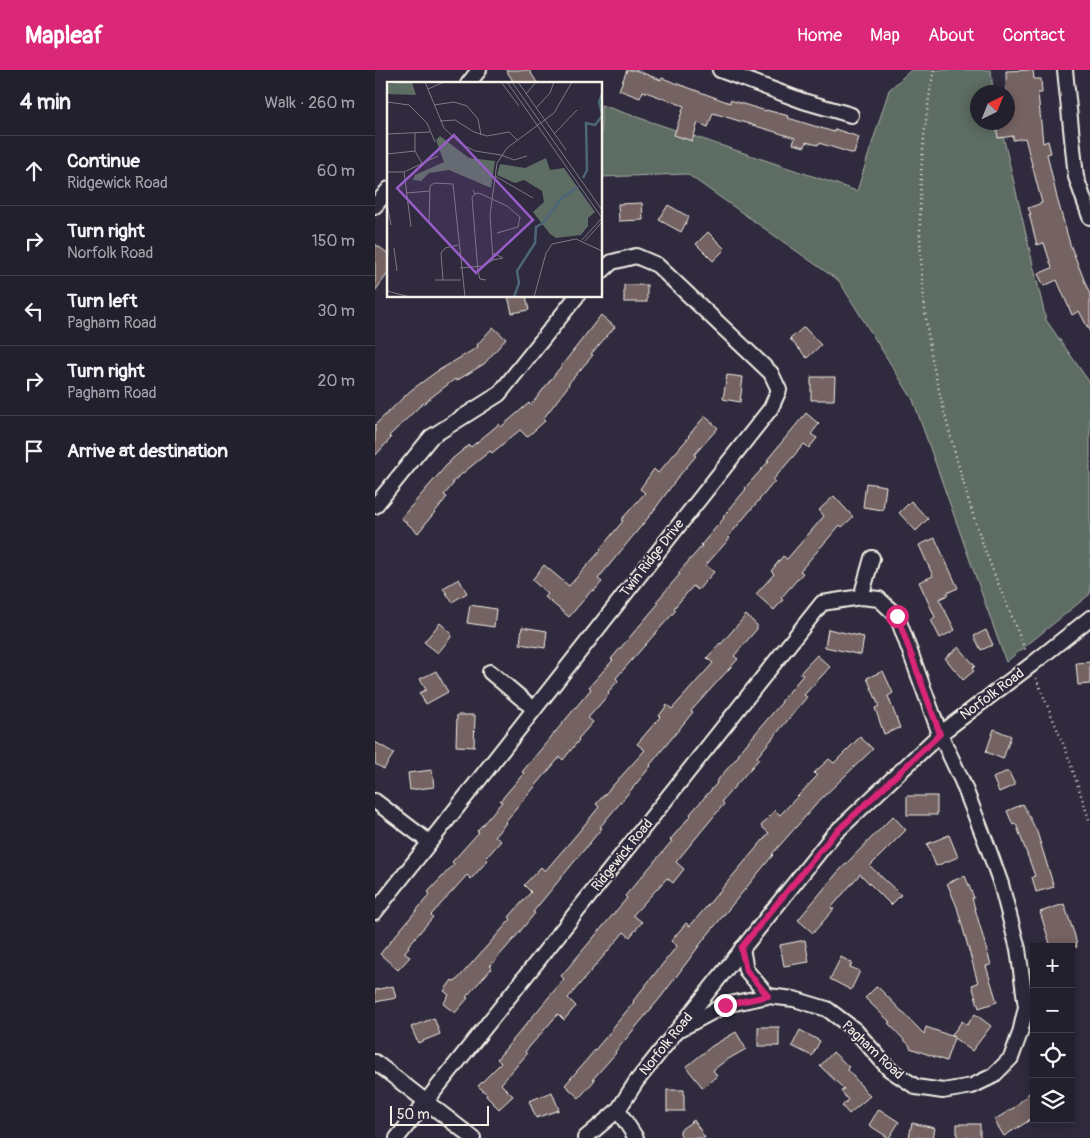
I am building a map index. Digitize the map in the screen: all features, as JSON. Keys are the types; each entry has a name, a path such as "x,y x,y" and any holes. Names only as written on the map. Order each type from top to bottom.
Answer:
{"street":[{"path":"470,82 479,70"},
{"path":"720,70 851,115"},
{"path":"1065,70 1076,177 1090,217"},
{"path":"375,206 387,191"},
{"name":"Twin Ridge Drive","path":"375,912 771,408 779,390 771,373 657,265 636,256 612,262 603,270"},
{"path":"375,506 431,438 499,394 575,298"},
{"path":"861,596 873,558"},
{"name":"Ridgewick Road","path":"397,1138 823,603 861,596 879,599 897,616 940,734"},
{"name":"Norfolk Road","path":"585,1138 618,1110 636,1082 833,835 940,734 1090,618"},
{"path":"489,672 534,709"},
{"name":"Pagham Road","path":"677,1031 725,1005 768,996 795,999 827,1009 855,1030 889,1069 916,1087 943,1092 972,1086 993,1076 1011,1058 1020,1033 1026,1007 1018,949 1001,884 962,781 940,734"},
{"path":"375,801 429,842"},
{"path":"741,948 746,970 768,996"},
{"path":"375,1062 473,1138"},
{"path":"618,1110 636,1138"}],"path":[{"path":"934,70 923,149 920,204 921,262 928,335 938,388 970,506 986,554 1067,753 1090,822"}],"green space":[{"path":"911,70 991,70 992,85 970,85 970,130 1002,130 1046,320 1090,383 1090,594 1006,662 913,400 839,281 687,174 603,177 603,106 857,191 889,90"}],"building":[{"path":"506,70 529,70 537,82 514,82"},
{"path":"627,70 635,70 661,80 662,78 730,103 730,100 789,116 788,118 834,132 835,129 859,137 854,154 819,143 818,145 806,142 805,147 793,144 795,138 713,113 708,127 698,123 692,141 674,135 684,106 643,91 640,98 619,90"},
{"path":"1033,70 1034,79 1041,79 1042,93 1038,93 1043,143 1048,141 1051,153 1047,154 1057,198 1070,244 1090,295 1090,332 1079,311 1072,315 1057,280 1044,286 1038,274 1052,268 1044,243 1037,245 1029,214 1031,214 1028,208 1042,203 1025,138 1013,140 1013,136 998,138 997,130 1015,130 1015,85 1006,85 1006,71"},
{"path":"642,203 643,220 619,221 618,204"},
{"path":"668,205 689,217 681,232 659,220"},
{"path":"708,232 725,249 713,261 696,244"},
{"path":"375,244 387,253 387,275 375,291"},
{"path":"624,285 647,285 647,302 624,302"},
{"path":"508,298 526,298 529,310 512,313"},
{"path":"601,315 615,327 568,384 543,419 545,421 527,437 520,430 492,453 490,451 452,482 454,483 444,495 447,497 418,533 401,518 452,459 469,445 471,447 499,424 501,427 529,403 531,405"},
{"path":"493,327 506,339 484,364 456,381 455,379 420,406 389,436 391,438 375,456 375,425 410,391 436,372 478,347 477,345"},
{"path":"804,327 821,345 807,358 790,339"},
{"path":"727,375 743,377 740,402 723,399"},
{"path":"811,377 835,377 834,400 811,400"},
{"path":"806,413 819,424 811,434 817,438 809,448 804,444 728,537 730,538 706,565 714,572 698,590 693,586 674,608 676,610 616,678 618,681 608,692 609,694 588,718 593,722 563,760 560,757 505,822 495,836 501,841 486,858 488,860 471,879 467,875 431,915 433,917 408,946 404,953 410,957 398,970 380,954 430,894 428,892 454,864 452,862 479,832 477,831 524,773 522,772 591,689 589,687 658,604 656,602 680,574 678,573 702,546 745,488 769,461 767,460"},
{"path":"705,416 718,428 694,455 696,456 652,513 598,579 602,582 594,591 592,590 569,617 545,597 548,594 532,580 544,565 569,586 601,550 623,521 621,520 645,493 640,489 654,469 658,473"},
{"path":"866,483 886,486 883,510 863,507"},
{"path":"834,496 853,517 842,527 840,525 800,571 803,573 781,598 783,600 774,610 756,594 774,574 771,571 783,556 787,559 824,516 819,510"},
{"path":"911,501 928,519 916,531 899,513"},
{"path":"935,538 958,588 939,599 955,630 940,638 931,620 935,617 919,582 933,576 919,545"},
{"path":"459,579 467,593 452,602 443,588"},
{"path":"470,605 496,609 494,627 467,623"},
{"path":"746,615 757,625 757,629 734,656 738,659 691,711 693,712 651,766 600,827 602,828 533,912 535,913 490,966 492,968 466,997 468,998 455,1013 443,1004 449,995 444,991 452,980 455,982 511,919 509,917 531,892 524,885 541,867 545,871 577,834 599,807 596,804 645,750 637,744 660,717 667,705 672,709 713,663 707,658"},
{"path":"440,623 451,633 451,637 438,653 424,642"},
{"path":"522,627 547,631 545,648 520,644"},
{"path":"828,629 864,637 861,655 825,647"},
{"path":"986,630 993,645 981,650 974,636"},
{"path":"959,647 975,666 972,669 974,671 963,680 945,658"},
{"path":"817,655 830,667 804,695 807,697 757,757 759,759 722,801 724,804 676,862 684,869 673,883 667,878 633,915 642,922 630,937 624,932 568,998 576,1006 564,1020 558,1014 525,1052 527,1054 501,1084 513,1096 499,1109 478,1086 501,1063 497,1059 564,979 561,976 627,898 625,896 672,841 670,840 690,814 782,702 803,675 800,673"},
{"path":"1090,662 1090,684 1078,685 1076,663"},
{"path":"436,671 448,692 426,704 419,693 426,690 420,679"},
{"path":"883,671 893,693 888,696 900,728 884,734 875,708 879,706 867,678"},
{"path":"457,715 475,715 474,747 456,746"},
{"path":"994,729 1011,736 1003,759 986,752"},
{"path":"860,737 873,749 821,799 772,854 661,997 579,1098 565,1085 612,1030 677,946 671,941 686,923 690,926 769,833 761,826 775,810 780,815 817,776 814,773 829,759 834,763"},
{"path":"375,742 394,753 384,769 375,764"},
{"path":"432,770 434,787 410,790 408,773"},
{"path":"1009,772 1015,785 999,792 993,778"},
{"path":"907,796 937,796 937,815 907,815"},
{"path":"1023,804 1037,832 1054,887 1036,892 1032,877 1035,876 1016,824 1013,825 1007,811"},
{"path":"893,816 906,830 870,866 901,895 891,905 860,874 813,933 798,920 837,873"},
{"path":"949,835 958,857 936,866 927,844"},
{"path":"965,876 974,898 972,898 991,965 986,966 997,1002 979,1008 972,985 978,983 957,907 947,883"},
{"path":"1064,904 1077,947 1075,947 1075,943 1050,943 1040,912"},
{"path":"805,940 809,962 784,966 780,945"},
{"path":"841,957 852,963 850,967 860,971 851,990 830,979"},
{"path":"393,986 396,998 375,1002 375,990"},
{"path":"877,986 924,1034 926,1027 951,1036 962,1021 967,1025 975,1014 991,1026 972,1051 954,1038 946,1061 910,1048 888,1023 890,1022 865,998"},
{"path":"434,1018 440,1034 418,1043 411,1027"},
{"path":"758,1027 779,1027 779,1046 758,1046"},
{"path":"800,1030 820,1041 812,1056 792,1046"},
{"path":"736,1032 746,1049 713,1070 717,1076 703,1088 686,1067 712,1046"},
{"path":"833,1052 849,1067 847,1069 870,1096 849,1114 842,1106 848,1100 841,1091 844,1089 820,1066"},
{"path":"667,1090 684,1090 684,1111 667,1111"},
{"path":"552,1092 559,1110 536,1118 529,1101"},
{"path":"1030,1092 1030,1119 1004,1136 994,1120 1015,1107"},
{"path":"879,1109 899,1122 889,1138 869,1125"},
{"path":"694,1120 705,1138 683,1138 680,1130"},
{"path":"912,1123 935,1128 933,1138 909,1138"},
{"path":"957,1124 980,1124 980,1138 957,1138"}],"route":[{"path":"725,1005 768,996 746,970 741,948 833,835 940,734 897,616"}]}
